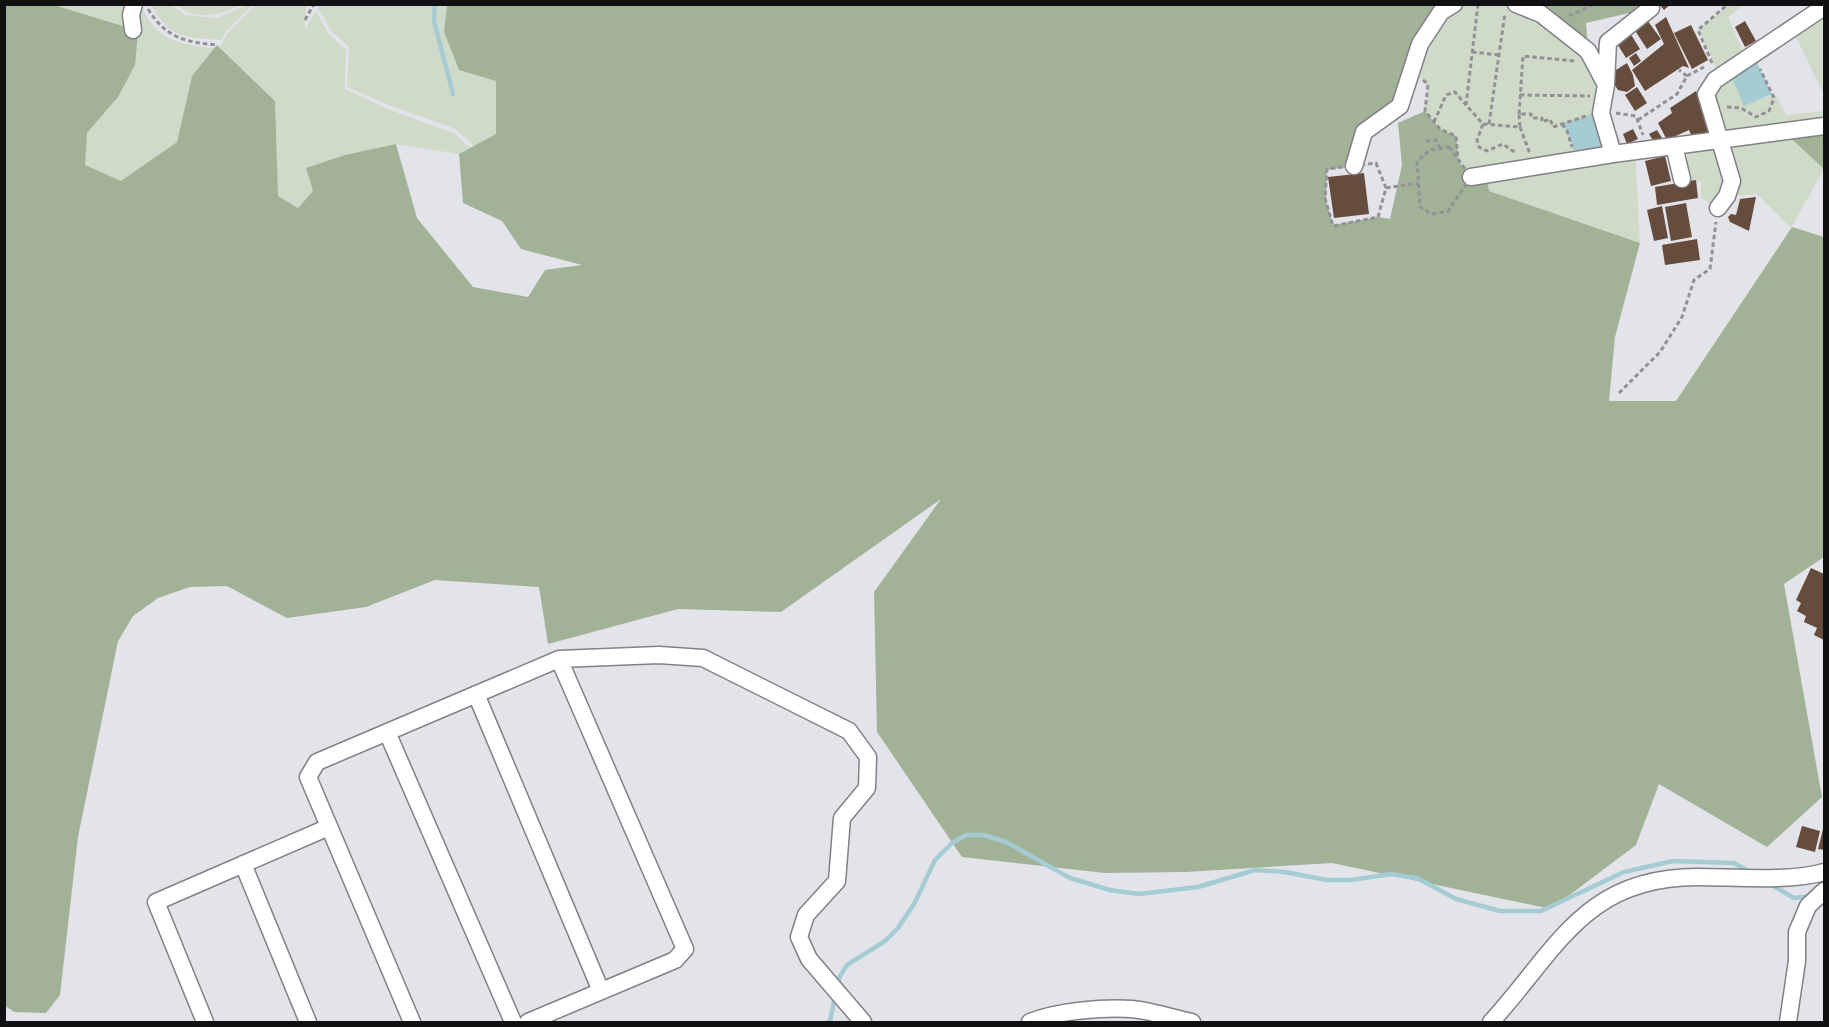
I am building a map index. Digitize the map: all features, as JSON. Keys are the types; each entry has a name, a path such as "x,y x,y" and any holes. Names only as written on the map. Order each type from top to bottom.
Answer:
{"street":[{"path":"133,30 131,15 134,4"},
{"path":"1354,166 1364,132 1400,106 1420,44 1441,12 1454,4"},
{"path":"1516,4 1541,14 1588,51 1604,97 1613,154"},
{"path":"1718,208 1727,196 1732,181 1706,94 1714,80 1824,7"},
{"path":"1604,97 1608,42 1651,8"},
{"path":"1471,177 1613,154 1824,126"},
{"path":"1674,146 1682,179"},
{"path":"412,1023 308,777 317,762 559,659 659,655 703,658 849,731 867,757 867,788 842,818 837,881 806,915 799,937 809,959 863,1023"},
{"path":"528,1023 675,960 685,949 559,659"},
{"path":"476,694 601,992"},
{"path":"387,732 513,1023"},
{"path":"206,1023 156,902 329,827"},
{"path":"243,864 308,1023"},
{"path":"1491,1023 1517,994 1566,930 1606,898 1658,879 1778,878 1822,873"},
{"path":"1788,1023 1797,961 1797,932 1808,906 1824,891"},
{"path":"1030,1023 1039,1019 1081,1011 1133,1009 1192,1023"}],"path":[{"path":"146,4 164,30 190,43 217,45"},
{"path":"305,20 314,4"},
{"path":"1466,105 1478,4"},
{"path":"1490,124 1506,4"},
{"path":"1563,10 1571,15 1594,4"},
{"path":"1638,120 1677,94 1687,76 1713,63 1698,30 1728,4"},
{"path":"1472,52 1499,55"},
{"path":"1718,106 1741,108 1756,117 1769,111 1774,98 1754,54"},
{"path":"1529,168 1519,114 1523,56 1594,63"},
{"path":"1412,70 1428,84 1425,111 1440,129 1456,136 1459,162"},
{"path":"1679,70 1687,76"},
{"path":"1434,122 1446,95 1455,92 1483,124 1520,128"},
{"path":"1520,95 1604,97"},
{"path":"1519,114 1531,114 1532,118 1542,118 1542,122 1550,119 1553,127 1604,97"},
{"path":"1636,116 1648,149"},
{"path":"1483,124 1478,140 1479,147 1486,151 1503,144 1515,152 1529,168"},
{"path":"1426,141 1436,140 1440,148"},
{"path":"1449,147 1459,162 1471,177 1448,211 1432,214 1420,207 1417,161 1430,150 1449,147"},
{"path":"1376,163 1386,188 1378,217 1333,226 1325,198 1327,169 1376,163"},
{"path":"1386,188 1418,183"},
{"path":"1619,393 1660,352 1682,317 1694,280 1710,269 1718,208"}],"green space":[{"path":"320,4 447,5 444,32 496,81 496,134 474,146 456,129 391,106 347,87 349,47 331,31 318,8"},
{"path":"1649,4 1634,21 1629,13 1586,23 1588,51 1516,5"},
{"path":"4,5 54,5 126,27 138,33 135,65 118,97 87,133 85,165 121,181 177,142 192,76 217,45 275,101 278,196 298,208 313,191 306,168 345,155 396,144 417,218 473,287 528,297 545,270 582,265 521,249 502,221 463,203 459,154 496,134 496,81 459,70 444,32 447,5 1454,5 1441,12 1400,106 1364,132 1354,166 1327,170 1326,200 1333,225 1378,217 1390,219 1402,165 1398,123 1425,111 1440,129 1456,136 1459,162 1471,177 1486,175 1489,191 1640,243 1615,337 1609,401 1676,401 1792,227 1824,237 1824,557 1784,584 1822,797 1767,847 1659,784 1636,845 1551,909 1332,863 1186,872 1105,873 962,857 877,732 874,592 941,499 781,612 678,609 548,644 539,587 435,580 366,607 287,618 227,586 190,587 158,598 133,616 118,641 78,837 60,995 46,1013 14,1012 4,1005"},
{"path":"54,5 130,5 126,27"},
{"path":"141,5 147,18 156,29 171,39 189,45 215,48 192,76 177,142 121,181 84,165 87,133 118,97"},
{"path":"151,5 172,5 185,15 217,18 252,5 226,31 222,40 180,34 164,24"},
{"path":"176,5 242,5 216,14 200,15 192,14"},
{"path":"255,5 308,5 305,12 305,30 316,11 329,34 346,50 345,89 390,110 454,133 470,148 459,154 396,144 307,168 313,191 298,208 277,196 275,101 220,47 228,32"},
{"path":"1454,5 1516,5 1588,51 1606,85 1601,111 1567,131 1573,150 1635,151 1640,243 1489,191 1471,177 1459,162 1456,137 1440,129 1425,111 1428,85 1412,70"},
{"path":"1728,5 1744,5 1728,17 1746,59 1744,105 1775,94 1786,115 1824,111 1824,126 1784,131 1824,169 1791,228 1757,194 1725,197 1718,208 1701,198 1701,182 1691,181 1685,144 1719,140 1706,94 1720,76 1698,30"},
{"path":"1822,12 1824,37 1824,94 1792,29"},
{"path":"1824,126 1824,169 1783,131"}],"water":[{"path":"1753,54 1772,94 1744,106 1729,71"},
{"path":"1601,111 1612,148 1573,150 1567,131 1562,124"}],"building":[{"path":"1659,4 1671,4 1664,10"},
{"path":"1666,17 1689,68 1683,66 1645,91 1632,70 1664,44 1655,25"},
{"path":"1647,20 1661,39 1647,49 1634,29"},
{"path":"1745,21 1756,41 1745,47 1735,27"},
{"path":"1691,25 1708,60 1692,69 1674,33"},
{"path":"1630,33 1640,49 1626,58 1616,42"},
{"path":"1636,53 1641,61 1634,66 1629,58"},
{"path":"1627,63 1635,86 1627,92 1618,90 1608,75"},
{"path":"1637,87 1647,103 1635,111 1625,95"},
{"path":"1696,91 1713,134 1693,139 1689,130 1667,140 1658,123 1672,113 1670,108"},
{"path":"1633,129 1638,139 1627,144 1623,134"},
{"path":"1657,130 1662,138 1654,142 1649,134"},
{"path":"1665,156 1671,181 1651,186 1645,161"},
{"path":"1364,173 1369,214 1334,218 1328,177"},
{"path":"1696,180 1698,198 1657,205 1655,187"},
{"path":"1756,197 1749,231 1730,222 1728,217 1731,214 1736,215 1740,199"},
{"path":"1686,203 1692,237 1671,241 1665,207"},
{"path":"1662,206 1668,238 1654,241 1647,210"},
{"path":"1697,239 1700,260 1665,265 1662,245"},
{"path":"1811,568 1824,574 1824,640 1814,635 1817,628 1804,622 1806,616 1797,611 1801,603 1796,600"},
{"path":"1824,825 1824,850 1818,849"},
{"path":"1802,826 1820,831 1815,852 1796,847"}],"waterway":[{"path":"435,4 434,21 453,94"},
{"path":"837,986 847,965 885,941 898,928 914,904 935,860 952,843 966,835 984,835 1006,842 1070,878 1110,890 1139,894 1198,887 1255,870 1285,872 1327,880 1351,880 1391,874 1417,878 1456,899 1500,911 1541,911 1624,872 1673,861 1734,863 1750,872"},
{"path":"1770,884 1794,898 1811,896"},
{"path":"828,1022 835,997"}]}
